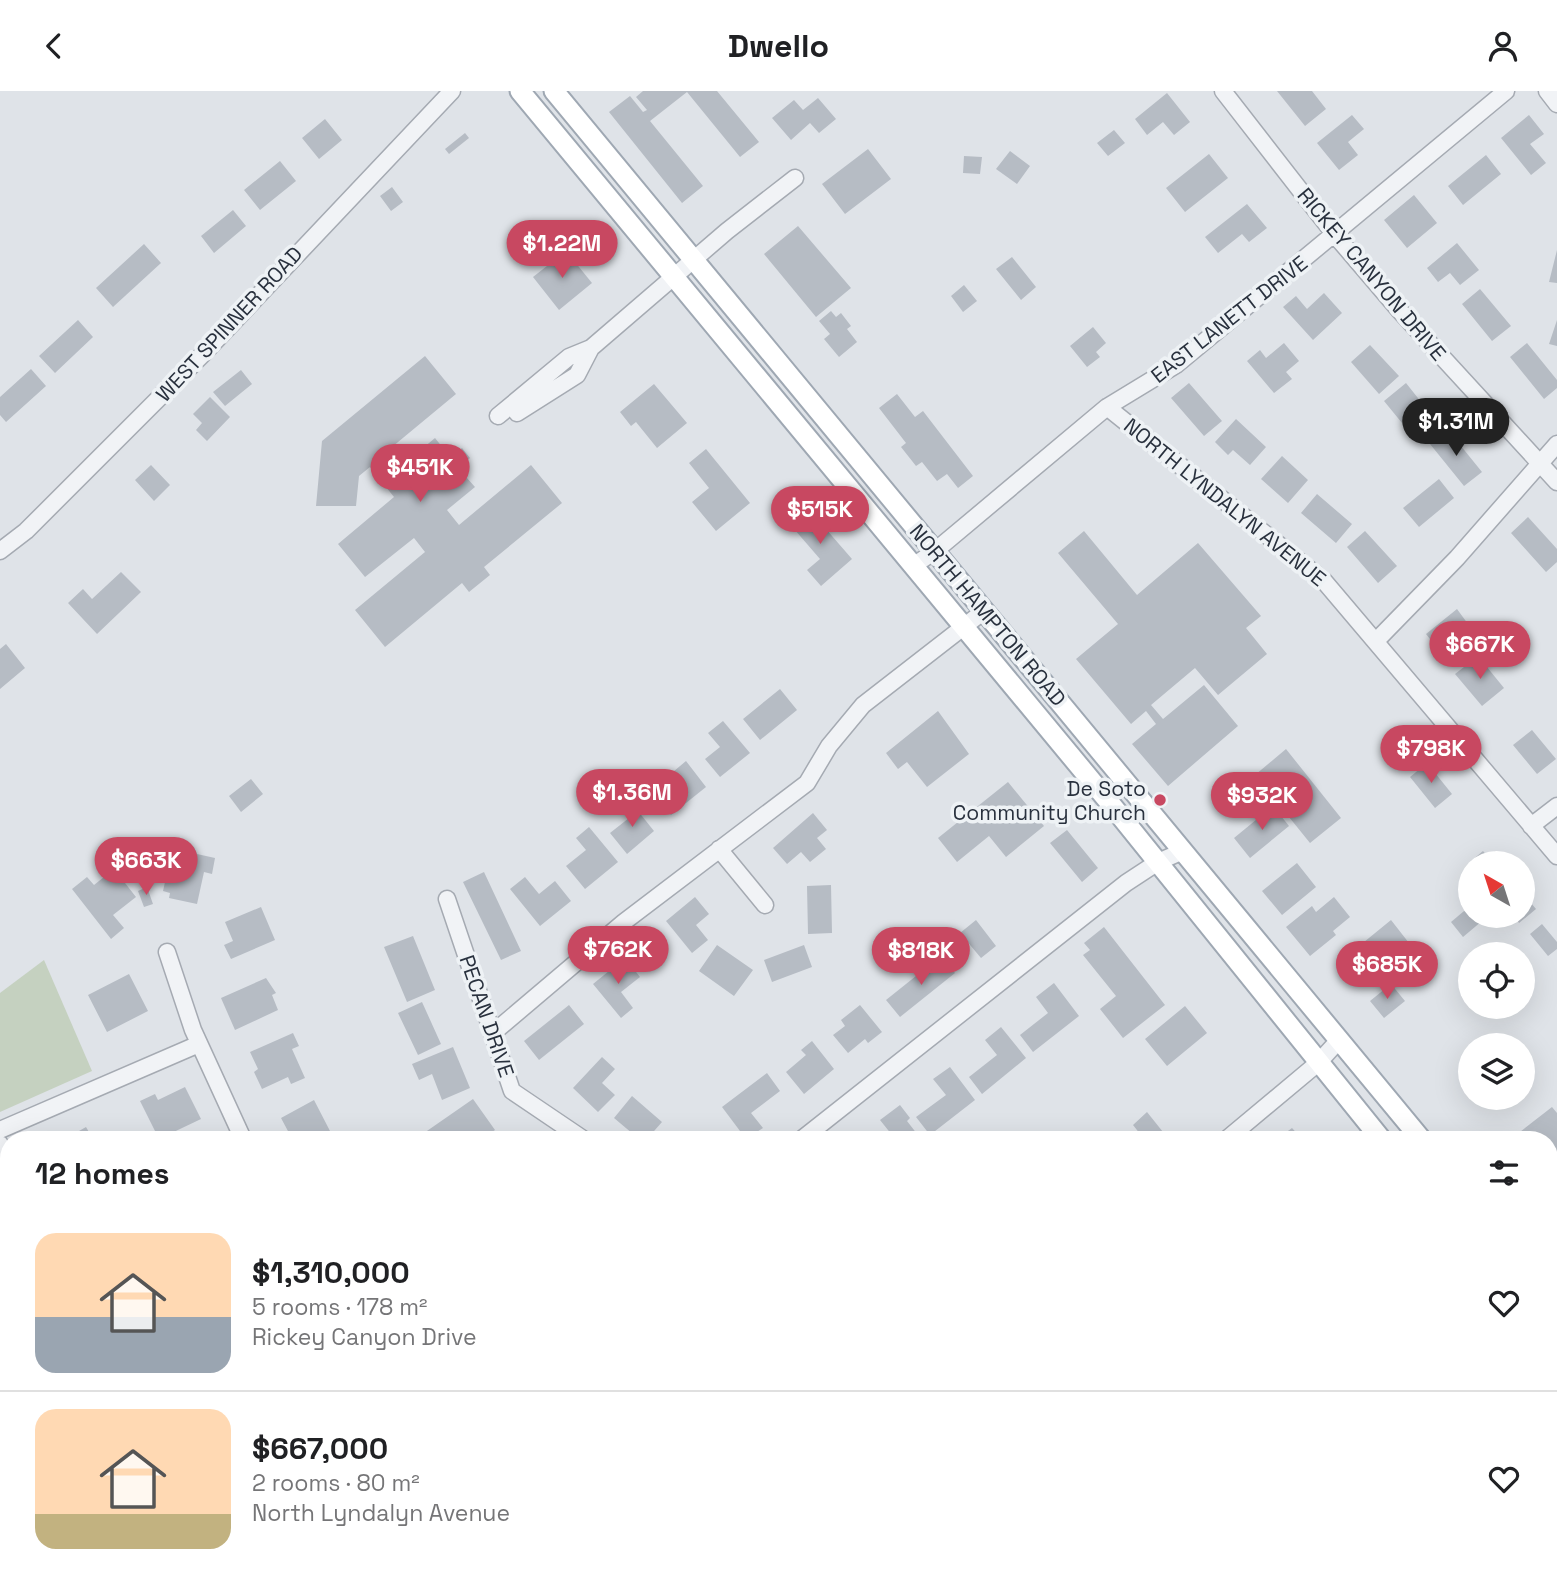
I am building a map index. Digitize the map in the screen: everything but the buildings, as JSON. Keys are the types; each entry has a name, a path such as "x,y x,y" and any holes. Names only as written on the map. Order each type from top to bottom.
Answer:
{"main road":[{"name":"NORTH HAMPTON ROAD","path":"520,91 1102,793 1374,1131"},
{"name":"NORTH HAMPTON ROAD","path":"554,91 695,258 1414,1131"},
{"path":"645,241 664,223"},
{"path":"1006,678 1027,662"},
{"path":"1102,793 1121,776"}],"street":[{"name":"WEST SPINNER ROAD","path":"0,551 26,531 161,397 452,91"},
{"name":"RICKEY CANYON DRIVE","path":"1223,91 1335,235 1399,310 1557,482"},
{"name":"EAST LANETT DRIVE","path":"914,566 1107,407 1176,365 1506,91"},
{"path":"1547,91 1557,104"},
{"path":"500,420 577,375 592,348 695,258 795,178"},
{"name":"NORTH LYNDALYN AVENUE","path":"1107,407 1324,581 1557,856"},
{"path":"1376,641 1457,558 1557,444"},
{"path":"493,1033 624,922 807,783 830,746 863,705 984,611"},
{"path":"1531,826 1557,806"},
{"path":"719,849 765,905"},
{"path":"812,1131 1126,883 1158,862 1183,851"},
{"name":"PECAN DRIVE","path":"447,899 512,1091 571,1131"},
{"path":"167,952 199,1044 239,1131"},
{"path":"1237,1131 1318,1063 1339,1040"},
{"path":"0,1130 199,1044"}],"green space":[{"path":"44,960 92,1071 0,1112 0,993"}],"place":[{"name":"De Soto Community Church","path":"1160,800"}]}
